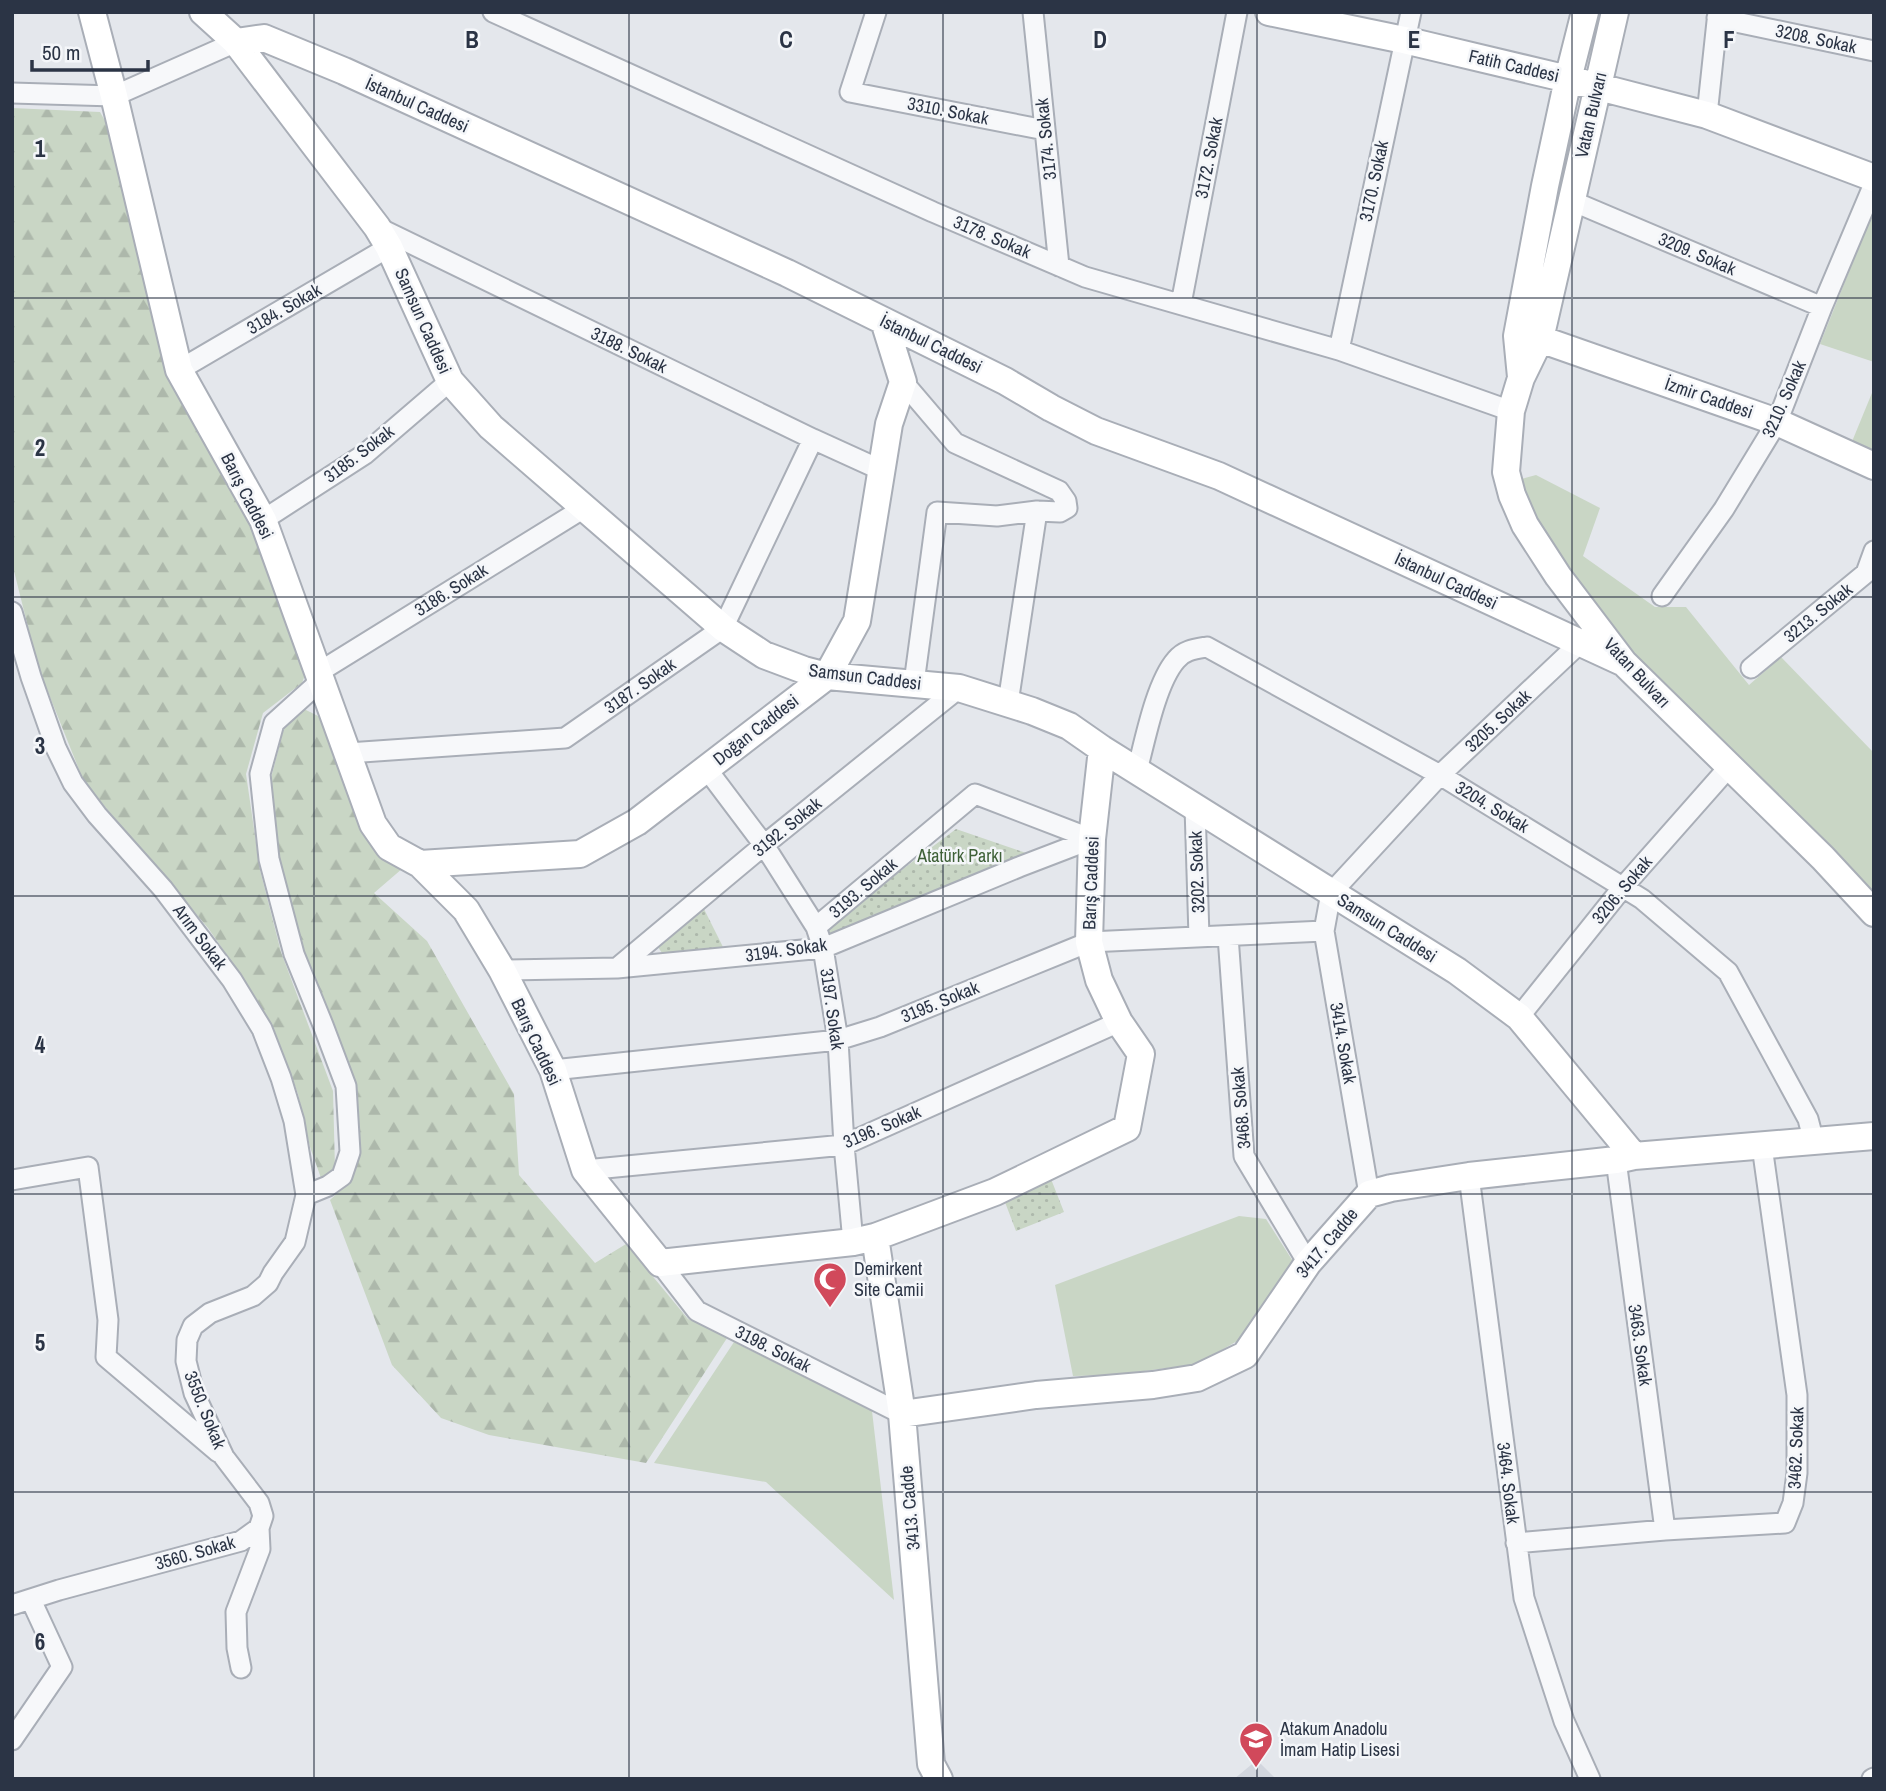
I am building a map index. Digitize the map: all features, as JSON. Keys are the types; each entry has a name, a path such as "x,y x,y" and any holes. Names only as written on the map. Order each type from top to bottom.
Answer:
{"street":[{"name":"Barış Caddesi","path":"92,12 178,370 263,520 373,824 389,847 420,864 466,910 502,970 552,1070 585,1170 660,1263 864,1240 995,1192 1128,1128 1141,1054 1119,1022 1099,980 1089,942 1092,839 1102,749"},
{"name":"Samsun Caddesi","path":"203,12 236,42 383,237 450,381 491,427 723,628 764,655 804,670 827,676 959,688 1069,726 1457,971 1519,1017 1625,1158"},
{"name":"3178. Sokak","path":"494,12 920,206 1085,277 1339,350 1511,411"},
{"name":"3310. Sokak","path":"876,12 850,92 1045,130"},
{"name":"3174. Sokak","path":"1033,12 1059,266"},
{"name":"3172. Sokak","path":"1181,303 1237,12"},
{"name":"Fatih Caddesi","path":"1269,12 1404,40 1707,115 1874,178"},
{"name":"3170. Sokak","path":"1339,350 1410,12"},
{"name":"Vatan Bulvarı","path":"1521,378 1517,336 1545,186 1585,12"},
{"name":"Vatan Bulvarı","path":"1615,12 1540,339 1521,378 1511,411 1506,472 1512,495 1525,525 1558,576 1624,663 1823,858 1874,913"},
{"path":"1707,115 1717,15"},
{"name":"3208. Sokak","path":"1717,15 1874,51"},
{"name":"İstanbul Caddesi","path":"236,42 264,38 344,71 746,253 1005,381 1096,431 1219,476 1624,663"},
{"path":"12,93 114,96 236,42"},
{"name":"3210. Sokak","path":"1662,596 1724,509 1777,422 1874,184"},
{"name":"3209. Sokak","path":"1572,201 1822,307"},
{"name":"3184. Sokak","path":"178,370 383,237"},
{"name":"3188. Sokak","path":"383,237 881,470"},
{"path":"884,321 903,382 955,443 1059,491 1067,508 1060,512 1037,511 998,516 937,512 914,683"},
{"name":"İzmir Caddesi","path":"1540,339 1777,422 1874,466"},
{"name":"3185. Sokak","path":"263,520 365,454 450,381"},
{"name":"Doğan Caddesi","path":"420,864 580,854 638,822 827,676 857,621 889,424 903,382"},
{"name":"3187. Sokak","path":"348,753 565,738 723,628 813,439"},
{"name":"3186. Sokak","path":"319,672 584,508"},
{"path":"1008,704 1037,511"},
{"name":"3213. Sokak","path":"1751,668 1870,576 1874,551"},
{"name":"Arım Sokak","path":"12,612 56,748 73,783 97,815 163,889 232,981 262,1029 281,1078 294,1121 306,1195 295,1242 268,1283"},
{"name":"3205. Sokak","path":"1331,893 1440,775 1580,643"},
{"name":"3204. Sokak","path":"1137,771 1159,690 1177,659 1190,650 1207,647 1440,775 1642,899 1728,972 1808,1119 1814,1142"},
{"path":"306,1195 328,1186 342,1176 350,1152 346,1086 294,954 269,859 260,774 274,723 315,686 319,672"},
{"name":"3192. Sokak","path":"617,968 959,688"},
{"path":"303,698 319,702 333,712"},
{"name":"3206. Sokak","path":"1519,1017 1623,887 1729,767"},
{"name":"3197. Sokak","path":"706,768 764,845 816,927 823,948 838,1040 844,1146 864,1240"},
{"name":"3193. Sokak","path":"816,927 975,794 1092,839"},
{"name":"3202. Sokak","path":"1195,807 1199,937"},
{"name":"3194. Sokak","path":"502,970 617,968 823,948 1092,839"},
{"name":"3414. Sokak","path":"1331,893 1324,932 1369,1194"},
{"name":"3195. Sokak","path":"552,1070 838,1040 880,1027 1089,942 1324,932"},
{"name":"3468. Sokak","path":"1228,936 1244,1156 1308,1263"},
{"name":"3196. Sokak","path":"585,1170 844,1146 1119,1022"},
{"name":"3417. Cadde","path":"902,1414 1036,1395 1153,1385 1197,1378 1245,1355 1308,1263 1369,1194 1469,1176 1625,1158 1874,1136"},
{"name":"3462. Sokak","path":"1516,1543 1785,1523 1793,1503 1797,1473 1797,1395 1762,1146"},
{"name":"3463. Sokak","path":"1625,1158 1665,1530"},
{"name":"3550. Sokak","path":"12,1180 88,1167 108,1320 106,1357 224,1457"},
{"name":"3464. Sokak","path":"1469,1176 1524,1598 1564,1721 1590,1779"},
{"name":"3413. Cadde","path":"864,1240 902,1414 931,1764 939,1779"},
{"name":"3198. Sokak","path":"660,1263 697,1311 902,1414"},
{"name":"3550. Sokak","path":"259,1528 263,1516 259,1503 224,1457 194,1393 186,1361 187,1340 193,1326 210,1313 253,1296 268,1283"},
{"name":"3560. Sokak","path":"22,1602 241,1541 259,1528"},
{"name":"3560. Sokak","path":"241,1668 237,1648 236,1612 260,1549 259,1528"},
{"path":"12,1740 62,1667 22,1602"}],"shaded area":[{"name":"Atakum Anadolu İmam Hatip Lisesi","path":"1257,1760 1276,1779 1234,1779"}],"green space":[{"path":"12,108 100,112 112,133 122,188 168,378 252,524 307,670 302,683 263,713 246,774 260,870 281,952 333,1091 335,1169 321,1178 310,1147 298,1094 274,1029 208,928 84,782 38,667 12,563"},
{"path":"1874,209 1874,362 1820,344"},
{"path":"1874,388 1874,455 1851,444"},
{"path":"1536,475 1600,508 1583,556 1655,607 1686,607 1749,685 1781,657 1874,753 1874,898 1631,654 1531,517 1518,480"},
{"path":"304,709 324,719 403,868 374,893 427,941 514,1094 519,1175 595,1263 626,1244 688,1319 729,1335 646,1463 489,1435 441,1418 392,1365 330,1200 347,1184 358,1156 357,1085 304,954 276,858 270,782 284,728"},
{"name":"Atatürk Parkı","path":"956,829 1029,854 828,936 826,927"},
{"path":"703,907 724,949 662,953 656,944"},
{"path":"1051,1179 1064,1212 1016,1231 1003,1197"},
{"path":"1239,1216 1266,1219 1294,1263 1239,1340 1197,1364 1114,1375 1073,1376 1055,1285"},
{"path":"734,1342 872,1411 894,1600 766,1482 654,1463"}],"place":[{"name":"Demirkent Site Camii","path":"830,1309"},
{"name":"Atakum Anadolu İmam Hatip Lisesi","path":"1256,1769"}]}
